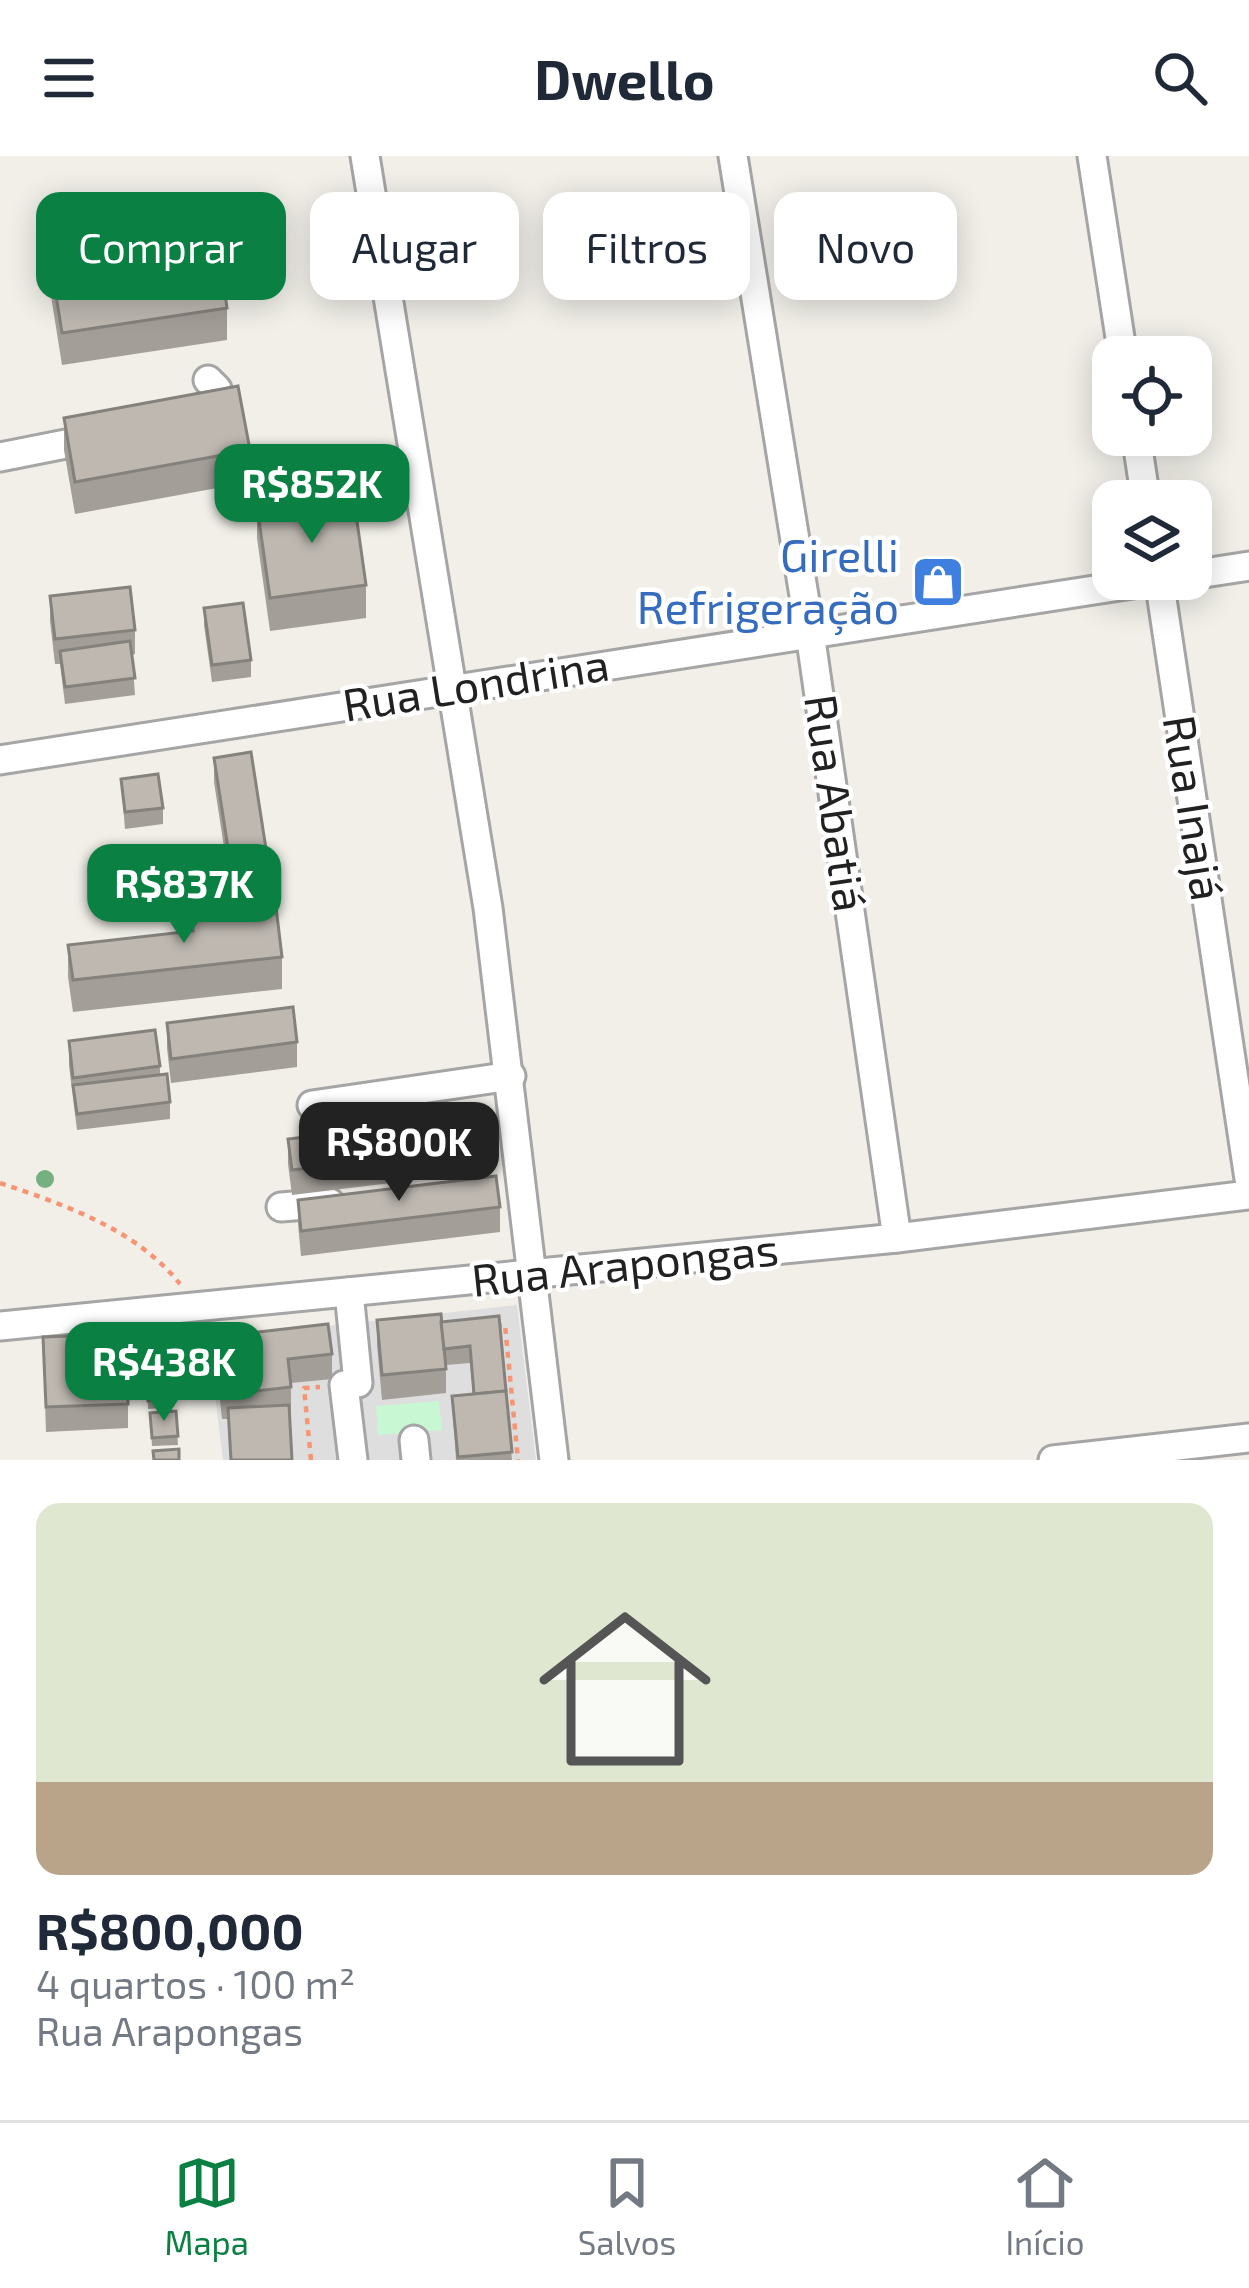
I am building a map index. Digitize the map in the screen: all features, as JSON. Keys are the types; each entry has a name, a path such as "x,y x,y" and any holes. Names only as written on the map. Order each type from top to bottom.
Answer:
{"street":[{"path":"365,156 511,1076 554,1460"},
{"name":"Rua Abatiá","path":"733,156 810,633 897,1238"},
{"path":"1092,156 1121,336"},
{"path":"177,422 212,414 219,405 217,389 208,380"},
{"path":"0,457 134,430"},
{"path":"1212,572 1249,566"},
{"name":"Rua Londrina","path":"0,760 1092,590"},
{"name":"Rua Inajá","path":"1164,600 1249,1179"},
{"path":"312,1106 511,1076"},
{"path":"483,1187 523,1184"},
{"name":"Rua Arapongas","path":"0,1326 897,1238 1249,1195"},
{"path":"281,1208 348,1201"},
{"path":"349,1292 358,1383 344,1384 353,1460"},
{"path":"1053,1460 1249,1438"}],"path":[{"path":"0,1183 73,1208 159,1258 199,1307"},
{"path":"483,1328 505,1325 518,1460"},
{"path":"311,1460 304,1388 344,1384"}],"shaded area":[{"path":"517,1305 536,1460 223,1460 208,1339"}],"green space":[{"path":"439,1401 442,1430 378,1435 376,1406"}],"building":[{"path":"57,300 226,300 227,308 62,333"},
{"path":"238,386 250,450 75,482 64,418"},
{"path":"353,493 366,585 270,598 257,506"},
{"path":"130,587 135,630 55,639 50,596"},
{"path":"243,603 251,660 212,665 204,608"},
{"path":"130,641 135,678 65,687 60,651"},
{"path":"251,752 275,907 238,912 214,758"},
{"path":"158,774 163,808 125,812 121,779"},
{"path":"276,907 282,957 73,980 68,945 193,931 192,917"},
{"path":"293,1007 297,1042 171,1059 167,1023"},
{"path":"155,1030 160,1066 73,1078 69,1041"},
{"path":"167,1074 170,1102 77,1114 73,1085"},
{"path":"487,1115 490,1146 292,1170 288,1139"},
{"path":"496,1176 500,1207 301,1231 298,1200"},
{"path":"441,1314 446,1369 382,1375 377,1320"},
{"path":"499,1316 506,1391 474,1394 470,1346 444,1349 441,1322"},
{"path":"328,1324 332,1354 288,1359 291,1387 222,1395 216,1337"},
{"path":"125,1334 128,1404 46,1407 43,1337"},
{"path":"172,1373 174,1399 148,1401 147,1375"},
{"path":"506,1391 512,1452 458,1457 452,1396"},
{"path":"289,1405 292,1460 231,1460 228,1408"},
{"path":"176,1411 178,1436 152,1438 150,1413"},
{"path":"179,1449 179,1460 154,1460 153,1451"}],"place":[{"name":"Girelli Refrigeração","path":"938,582"}]}
